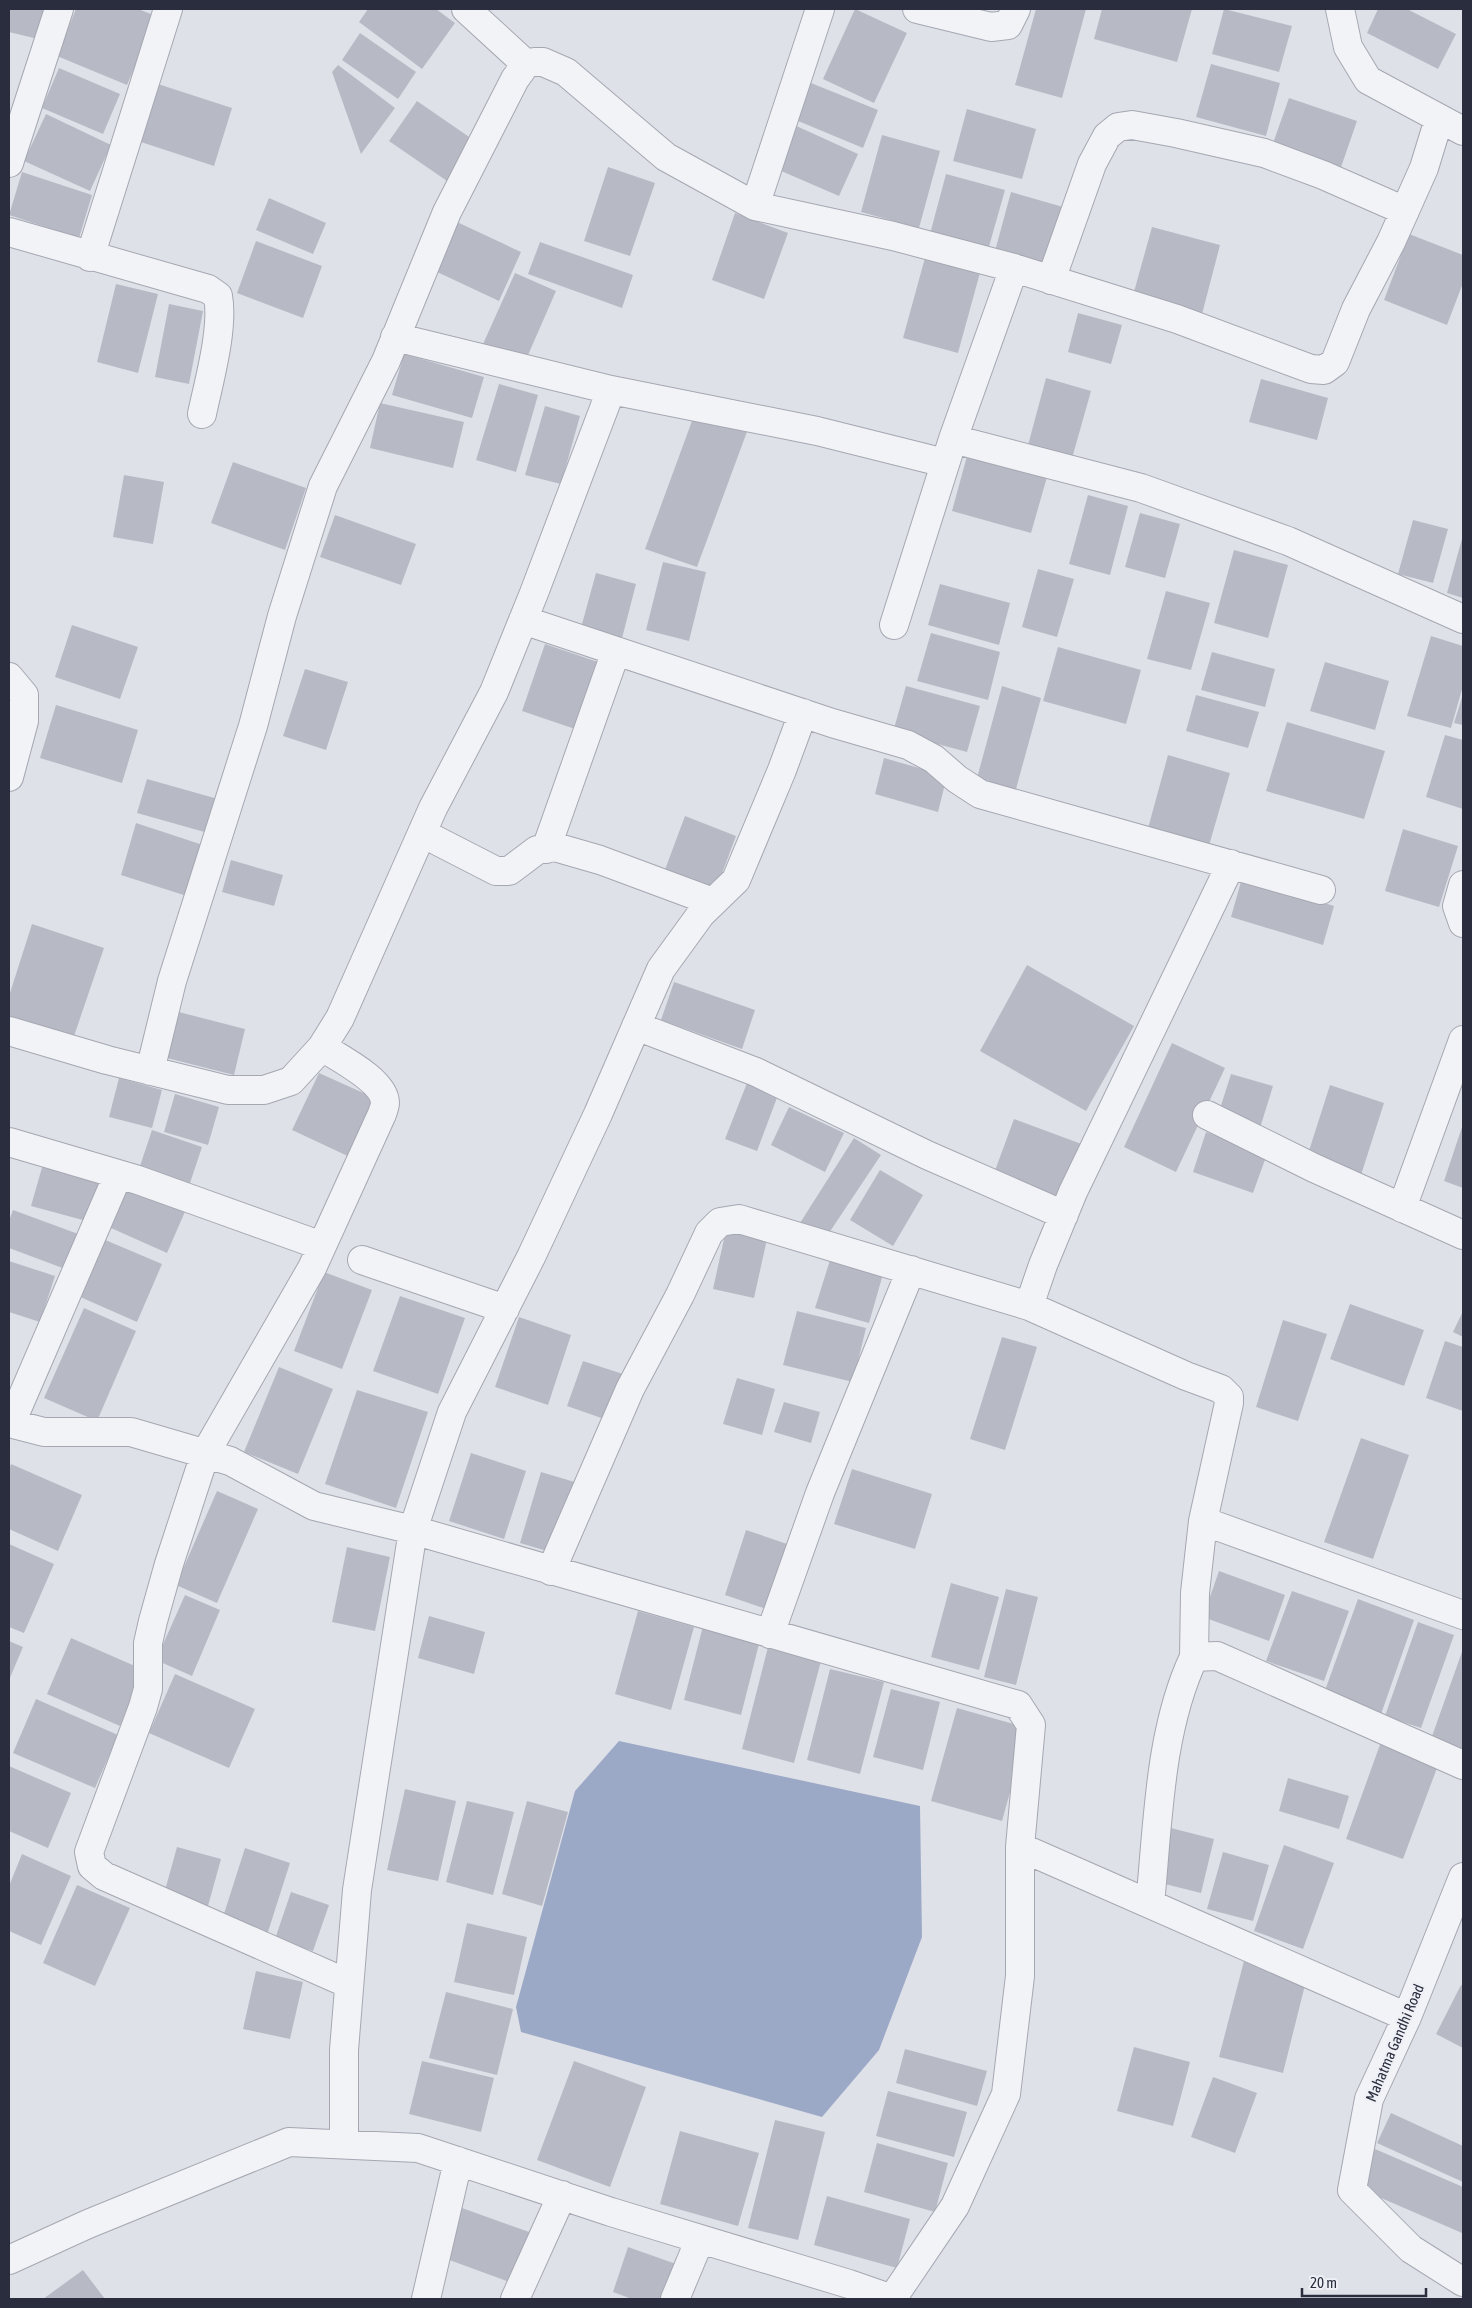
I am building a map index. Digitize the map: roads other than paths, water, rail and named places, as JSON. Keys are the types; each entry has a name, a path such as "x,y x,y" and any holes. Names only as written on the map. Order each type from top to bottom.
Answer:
{"street":[{"path":"9,163 59,9"},
{"path":"90,257 168,9"},
{"path":"466,9 526,64"},
{"path":"755,206 820,9"},
{"path":"917,9 992,27 1008,25 1016,9"},
{"path":"150,1071 172,981 253,726 282,616 322,486 386,361 447,212 515,79 526,64 543,62 566,72 666,157 755,206 894,236 1014,268 1177,319 1311,368 1324,370 1335,362 1356,309 1424,168 1451,125 1368,80 1348,47 1340,9"},
{"path":"1051,280 1092,164 1107,136 1118,127 1132,125 1264,153 1323,174 1404,211"},
{"path":"9,232 208,290 218,296 220,307 212,370 202,414"},
{"path":"894,625 949,451 1014,268"},
{"path":"395,337 611,390 817,431 949,451 1150,491 1288,541 1463,619"},
{"path":"9,1031 150,1071 228,1090 264,1090 291,1081 322,1047 340,1018 422,833 494,692 611,390"},
{"path":"523,620 803,713 908,745 934,759 957,779 980,794 1321,890"},
{"path":"546,849 616,651"},
{"path":"9,677 24,695 24,721 9,777"},
{"path":"344,2144 344,2050 357,1890 413,1530 452,1412 594,1123 661,969 701,914 736,880 782,770 803,713"},
{"path":"422,833 496,871 509,871 537,850 555,847 600,860 713,902"},
{"path":"1029,1306 1043,1265 1064,1215 1231,864"},
{"path":"1463,886 1457,906 1463,923"},
{"path":"636,1026 756,1072 926,1155 1064,1215"},
{"path":"1402,1208 1463,1040"},
{"path":"322,1047 370,1078 379,1089 385,1102 382,1114 322,1246 205,1454 169,1564 153,1621 148,1643 148,1689 143,1707 89,1852 92,1866 104,1876 349,1984"},
{"path":"1207,1115 1314,1168 1463,1235"},
{"path":"9,1142 118,1174 322,1246"},
{"path":"9,2260 88,2224 289,2142 344,2144 418,2148 700,2239 845,2292 892,2299 955,2206 1006,2094 1020,1976 1020,1847 1031,1725 1018,1705 413,1530 314,1506 230,1461 131,1432 44,1432 10,1423 118,1174"},
{"path":"551,1571 630,1389 680,1295 709,1233 720,1222 739,1219 1029,1306 1186,1376 1221,1389 1226,1393 1229,1403 1203,1521 1196,1593 1194,1657 1182,1682 1163,1768 1150,1904"},
{"path":"362,1260 504,1309"},
{"path":"770,1634 820,1493 911,1270"},
{"path":"1203,1521 1463,1615"},
{"path":"1194,1657 1217,1656 1463,1765"},
{"path":"1020,1847 1408,2017"},
{"name":"Mahatma Gandhi Road","path":"1463,1876 1408,2017 1369,2099 1352,2190 1411,2249 1463,2282"},
{"path":"426,2299 458,2161"},
{"path":"515,2299 562,2195"},
{"path":"675,2299 700,2239"}],"water":[{"path":"619,1741 920,1806 922,1937 879,2050 822,2117 521,2032 516,2007 575,1791"}]}
